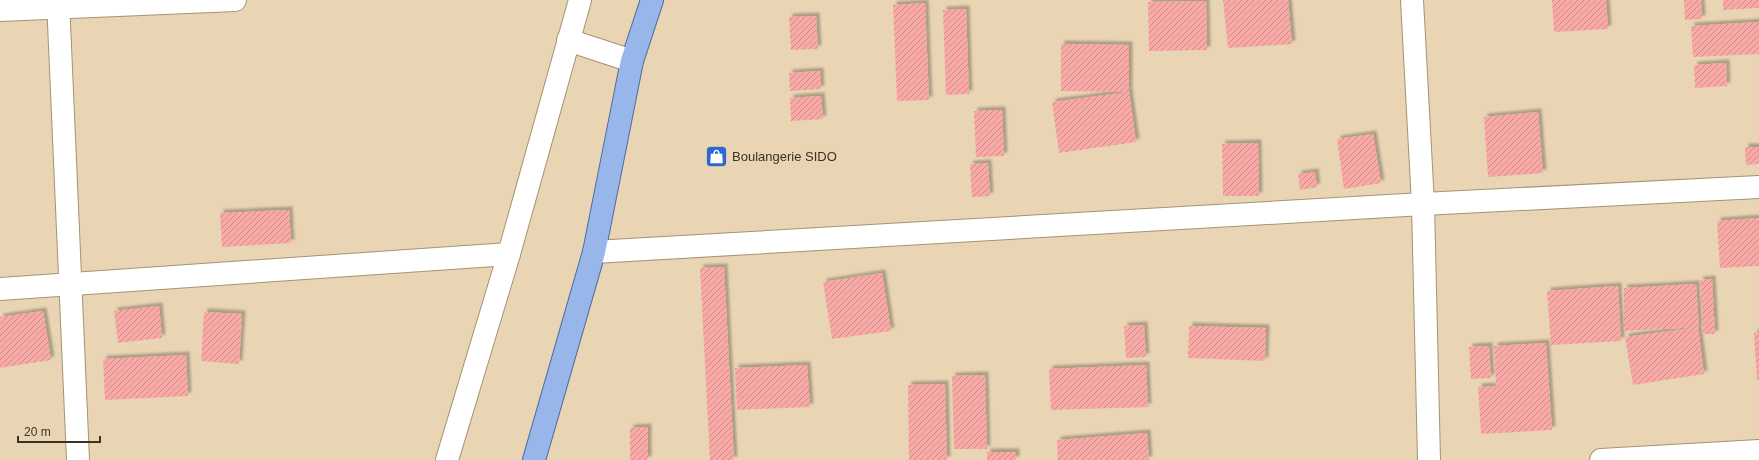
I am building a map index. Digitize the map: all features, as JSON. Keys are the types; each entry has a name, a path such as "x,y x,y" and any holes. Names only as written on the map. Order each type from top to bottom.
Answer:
{"main road":[{"path":"534,460 594,252 632,61 652,0"}],"street":[{"path":"0,10 58,3 234,0"},
{"path":"447,460 509,254 580,0"},
{"path":"1412,0 1423,204 1428,460"},
{"path":"58,3 78,460"},
{"path":"568,40 632,61"},
{"path":"594,252 1423,204 1759,187"},
{"path":"0,289 509,254"},
{"path":"1601,460 1759,451"}],"building":[{"path":"1223,0 1288,0 1292,44 1228,48"},
{"path":"1552,0 1606,0 1608,29 1554,32"},
{"path":"1684,0 1701,0 1702,19 1685,20"},
{"path":"1723,0 1759,0 1759,8 1723,10"},
{"path":"1206,1 1207,50 1149,51 1148,2"},
{"path":"925,3 929,100 897,101 893,5"},
{"path":"966,9 969,94 946,95 943,10"},
{"path":"816,16 818,49 791,50 789,17"},
{"path":"1759,22 1759,54 1693,57 1691,26"},
{"path":"1061,44 1129,45 1129,92 1061,91"},
{"path":"1726,63 1727,86 1695,88 1694,65"},
{"path":"820,71 821,89 790,91 789,73"},
{"path":"1129,92 1136,142 1059,153 1052,102"},
{"path":"821,96 823,119 791,121 790,98"},
{"path":"1002,110 1004,156 976,157 974,111"},
{"path":"1538,112 1543,173 1488,177 1484,117"},
{"path":"1373,134 1381,183 1344,189 1337,139"},
{"path":"1258,143 1259,196 1223,196 1222,144"},
{"path":"1745,147 1759,147 1759,164 1746,165"},
{"path":"988,163 990,196 972,197 970,164"},
{"path":"1315,172 1317,187 1300,190 1298,174"},
{"path":"289,210 291,243 222,247 220,213"},
{"path":"1759,218 1759,266 1720,268 1717,221"},
{"path":"724,267 734,460 710,460 700,268"},
{"path":"882,273 891,331 832,339 823,282"},
{"path":"1712,279 1715,334 1703,334 1700,280"},
{"path":"1696,284 1699,327 1624,331 1624,288"},
{"path":"1618,286 1621,341 1551,345 1547,291"},
{"path":"159,306 162,338 118,343 114,311"},
{"path":"43,311 51,360 0,368 0,317"},
{"path":"204,312 242,314 239,364 201,361"},
{"path":"1144,325 1146,357 1126,358 1124,326"},
{"path":"1189,326 1266,328 1265,361 1188,358"},
{"path":"1698,327 1704,374 1633,385 1625,337"},
{"path":"1754,333 1759,333 1759,380 1757,380"},
{"path":"1546,343 1552,430 1481,434 1478,387 1496,386 1494,346"},
{"path":"1489,346 1491,378 1471,379 1469,347"},
{"path":"186,355 188,396 105,400 103,359"},
{"path":"807,365 810,407 737,410 735,368"},
{"path":"1146,365 1148,407 1051,410 1049,369"},
{"path":"985,375 987,449 954,449 952,376"},
{"path":"945,384 947,460 909,460 908,385"},
{"path":"648,427 648,460 630,460 630,428"},
{"path":"1147,433 1149,460 1058,460 1057,440"},
{"path":"987,452 1016,452 1016,460 987,460"}],"place":[{"name":"Boulangerie SIDO","path":"716,156"}]}
